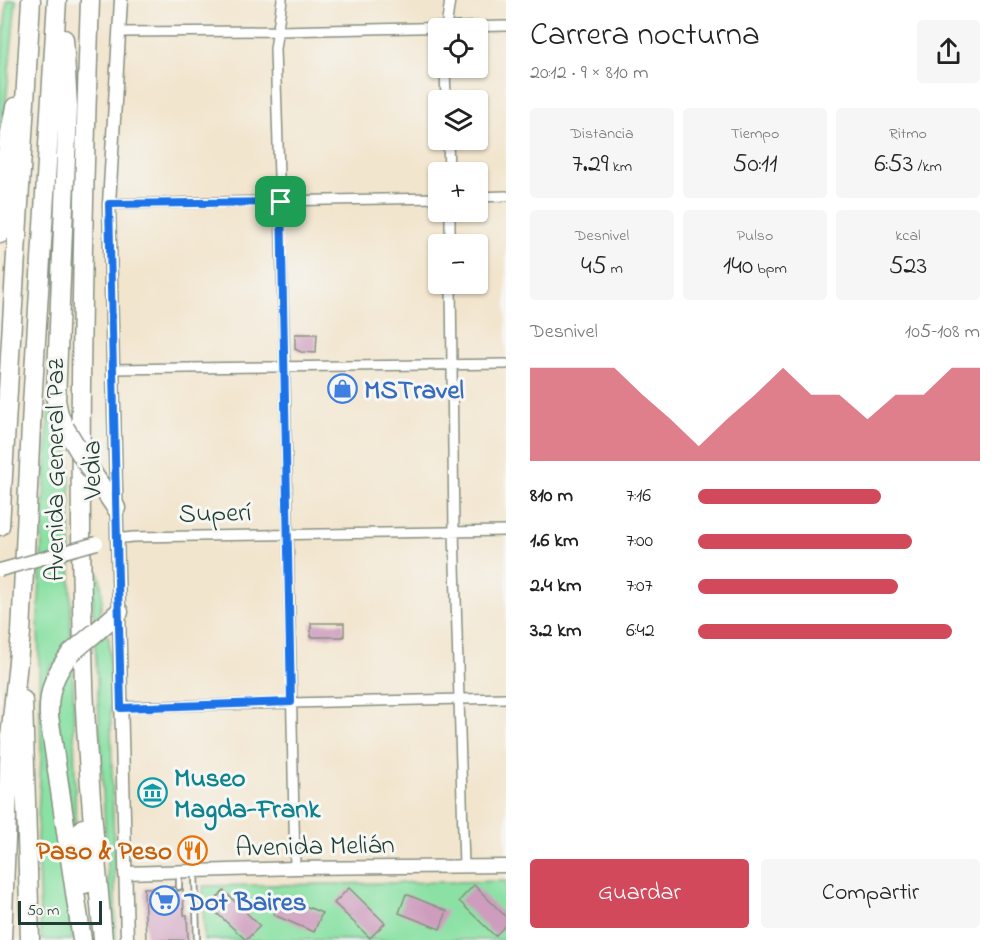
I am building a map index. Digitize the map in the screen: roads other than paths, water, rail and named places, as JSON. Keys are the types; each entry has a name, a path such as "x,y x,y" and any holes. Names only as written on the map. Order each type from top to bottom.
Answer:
{"highway":[{"name":"Avenida General Paz","path":"0,526 31,0"},
{"name":"Avenida General Paz","path":"2,940 10,738 21,633 32,405 57,0"},
{"path":"62,0 68,107 56,400 65,428 116,508"},
{"name":"Avenida General Paz","path":"90,0 81,265 80,456 84,688 101,940"},
{"path":"87,106 103,0"},
{"path":"0,234 8,143 28,40"},
{"path":"82,940 48,699 59,667 119,612"},
{"path":"21,633 30,940"},
{"path":"82,940 85,911 82,722 84,688"}],"street":[{"name":"Vedia","path":"121,0 109,204 127,940"},
{"path":"282,0 275,49 281,202 295,868"},
{"path":"447,18 450,0"},
{"path":"488,27 506,26"},
{"path":"119,32 428,28"},
{"path":"488,197 506,196"},
{"path":"109,204 428,198"},
{"path":"451,294 454,531 464,866"},
{"path":"113,369 506,364"},
{"name":"Superí","path":"0,570 97,543 133,537 506,531"},
{"path":"121,708 506,698"},
{"name":"Avenida Melián","path":"125,873 295,868 506,866"}],"lane":[{"path":"179,872 179,887"},
{"path":"195,872 197,940"}],"place":[{"name":"MSTravel","path":"343,389"},
{"name":"Museo Magda-Frank","path":"153,793"},
{"name":"Paso & Peso","path":"193,850"},
{"name":"Dot Baires","path":"164,901"}]}
